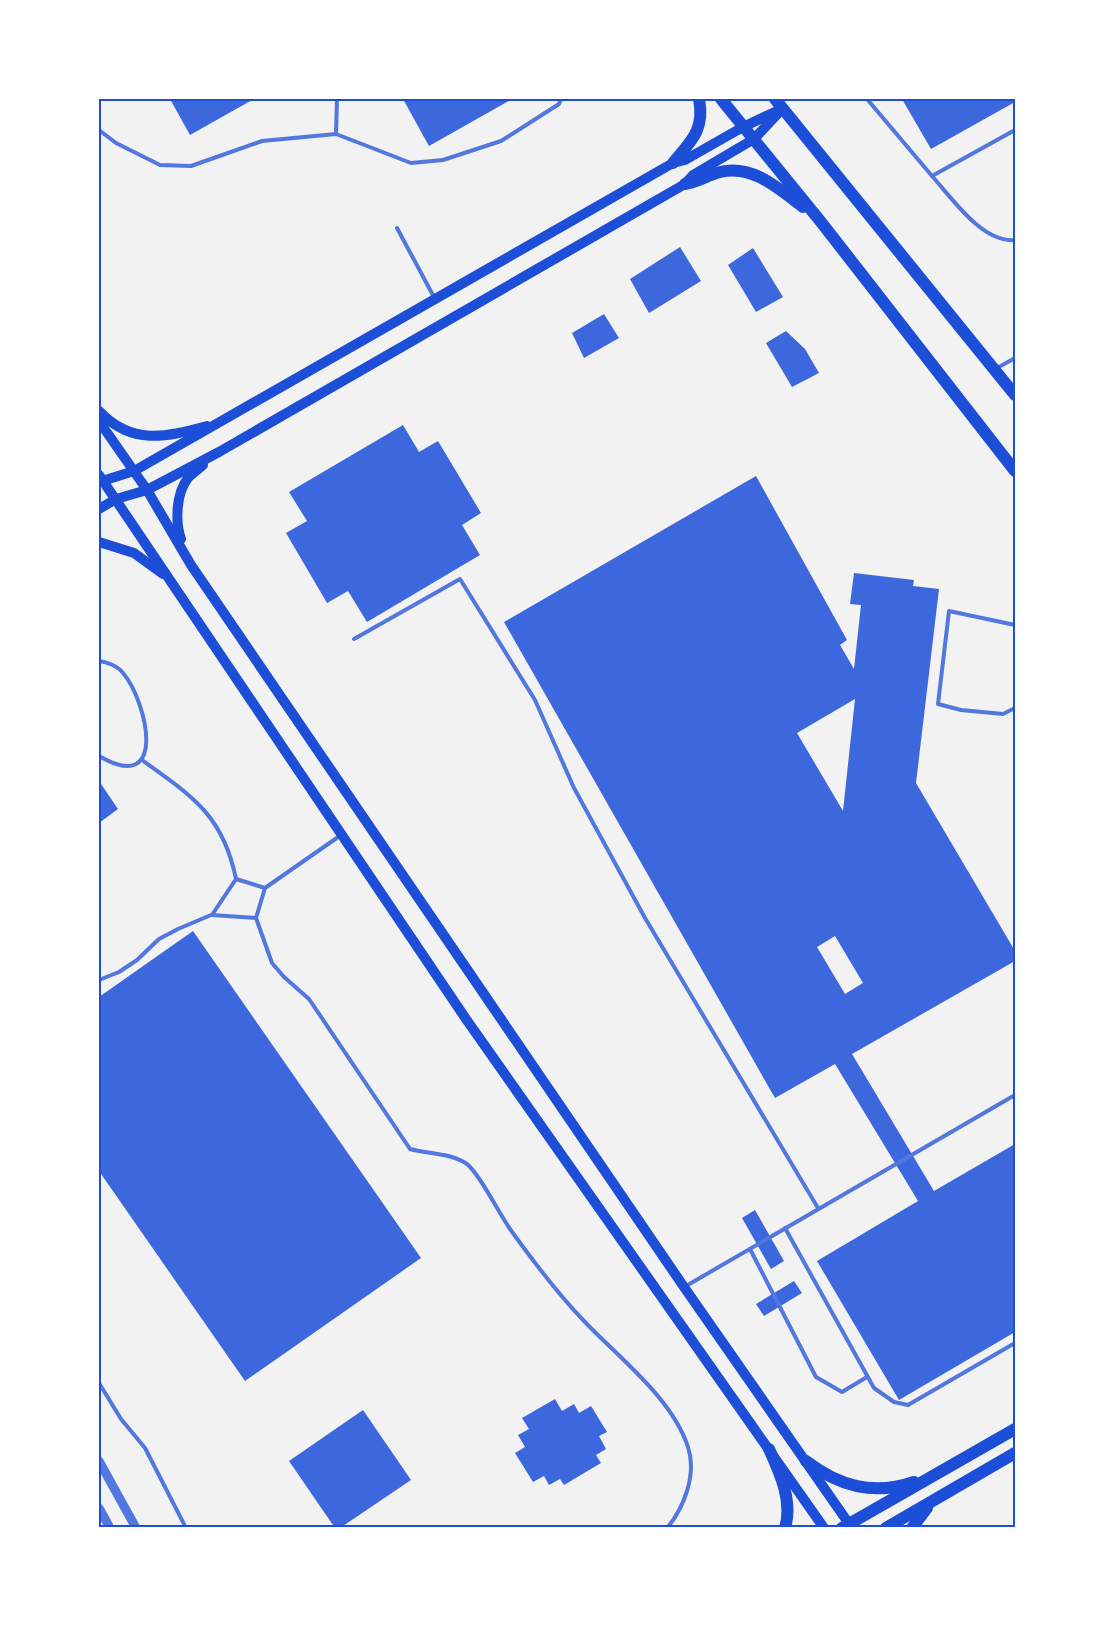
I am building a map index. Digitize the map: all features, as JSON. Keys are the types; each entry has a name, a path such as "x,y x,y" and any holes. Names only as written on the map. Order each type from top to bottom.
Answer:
{"main road":[{"path":"673,163 694,137 700,117 699,99"},
{"path":"721,99 1015,471"},
{"path":"779,104 743,127 685,160 673,163 134,471 100,479 116,499 466,1019 824,1528"},
{"path":"99,509 116,499 147,490 219,452 685,184 693,175 754,139 779,104"},
{"path":"779,104 1015,395"},
{"path":"685,184 729,171 750,173 783,192 820,222"},
{"path":"99,411 128,431 147,437 175,435 224,421"},
{"path":"99,421 147,490 191,565 684,1287 806,1461 848,1527 1015,1429"},
{"path":"191,565 179,532 177,518 180,497 187,479 219,452"},
{"path":"99,542 134,553 168,578"},
{"path":"770,1449 782,1478 787,1502 785,1528"},
{"path":"886,1528 1015,1453"},
{"path":"806,1461 825,1475 843,1483 863,1487 884,1488 906,1485 932,1476"},
{"path":"912,1528 936,1499"}],"street":[{"path":"99,1461 136,1528"},
{"path":"99,1508 110,1528"}],"lane":[{"path":"336,134 337,99"},
{"path":"99,130 116,143 160,165 191,166 262,141 336,134 411,164 443,160 501,141 559,104 561,99"},
{"path":"867,99 977,226 1004,241 1015,240"},
{"path":"932,176 1015,130"},
{"path":"397,228 435,299"},
{"path":"994,369 1015,358"},
{"path":"354,639 460,579 535,700 574,788 645,918 818,1208"},
{"path":"1015,625 949,611 938,704 961,710 1003,714 1015,708"},
{"path":"99,661 107,662 122,671 133,688 142,713 147,740 147,751 142,760 130,766 117,765 99,756"},
{"path":"142,760 187,792 207,812 222,834 232,859 236,879 212,915"},
{"path":"341,834 265,888 256,918 272,963 309,999 410,1149 457,1159 472,1169 510,1228 555,1287 647,1384 674,1418 689,1449 690,1470 684,1503 667,1528"},
{"path":"236,879 265,888"},
{"path":"99,980 128,966 159,939 212,915 256,918"},
{"path":"684,1287 1015,1095"},
{"path":"785,1228 867,1377 874,1388 894,1402 908,1405 1015,1343"},
{"path":"750,1249 816,1377 842,1392 867,1377"},
{"path":"99,1383 121,1419 145,1448 186,1528"}],"building":[{"path":"170,99 254,99 190,135"},
{"path":"403,99 512,99 429,146"},
{"path":"902,99 1015,99 1015,102 931,149"},
{"path":"680,247 701,281 649,313 630,279"},
{"path":"753,248 783,297 756,312 728,265"},
{"path":"604,314 619,338 584,358 572,333"},
{"path":"786,331 805,349 819,373 792,387 766,343"},
{"path":"403,425 419,452 438,441 481,513 462,525 480,555 367,622 348,591 327,603 286,533 307,521 289,492"},
{"path":"756,476 847,640 840,645 854,669 861,605 850,604 854,573 914,580 913,586 939,589 916,783 1015,951 1015,961 852,1054 934,1191 1015,1144 1015,1332 899,1400 817,1261 918,1201 835,1064 775,1098 504,622","holes":["855,699 843,811 797,733","835,936 863,983 845,994 817,947"]},
{"path":"99,781 118,809 99,823"},
{"path":"193,931 421,1258 245,1381 99,1171 99,997"},
{"path":"755,1210 784,1261 771,1269 742,1218"},
{"path":"794,1281 802,1293 764,1316 756,1304"},
{"path":"555,1399 562,1411 574,1404 579,1413 591,1406 607,1432 599,1436 606,1449 596,1455 601,1463 564,1485 560,1479 549,1485 544,1476 533,1482 515,1453 525,1447 518,1435 529,1429 522,1418"},
{"path":"363,1410 411,1480 340,1528 335,1528 289,1461"}]}
